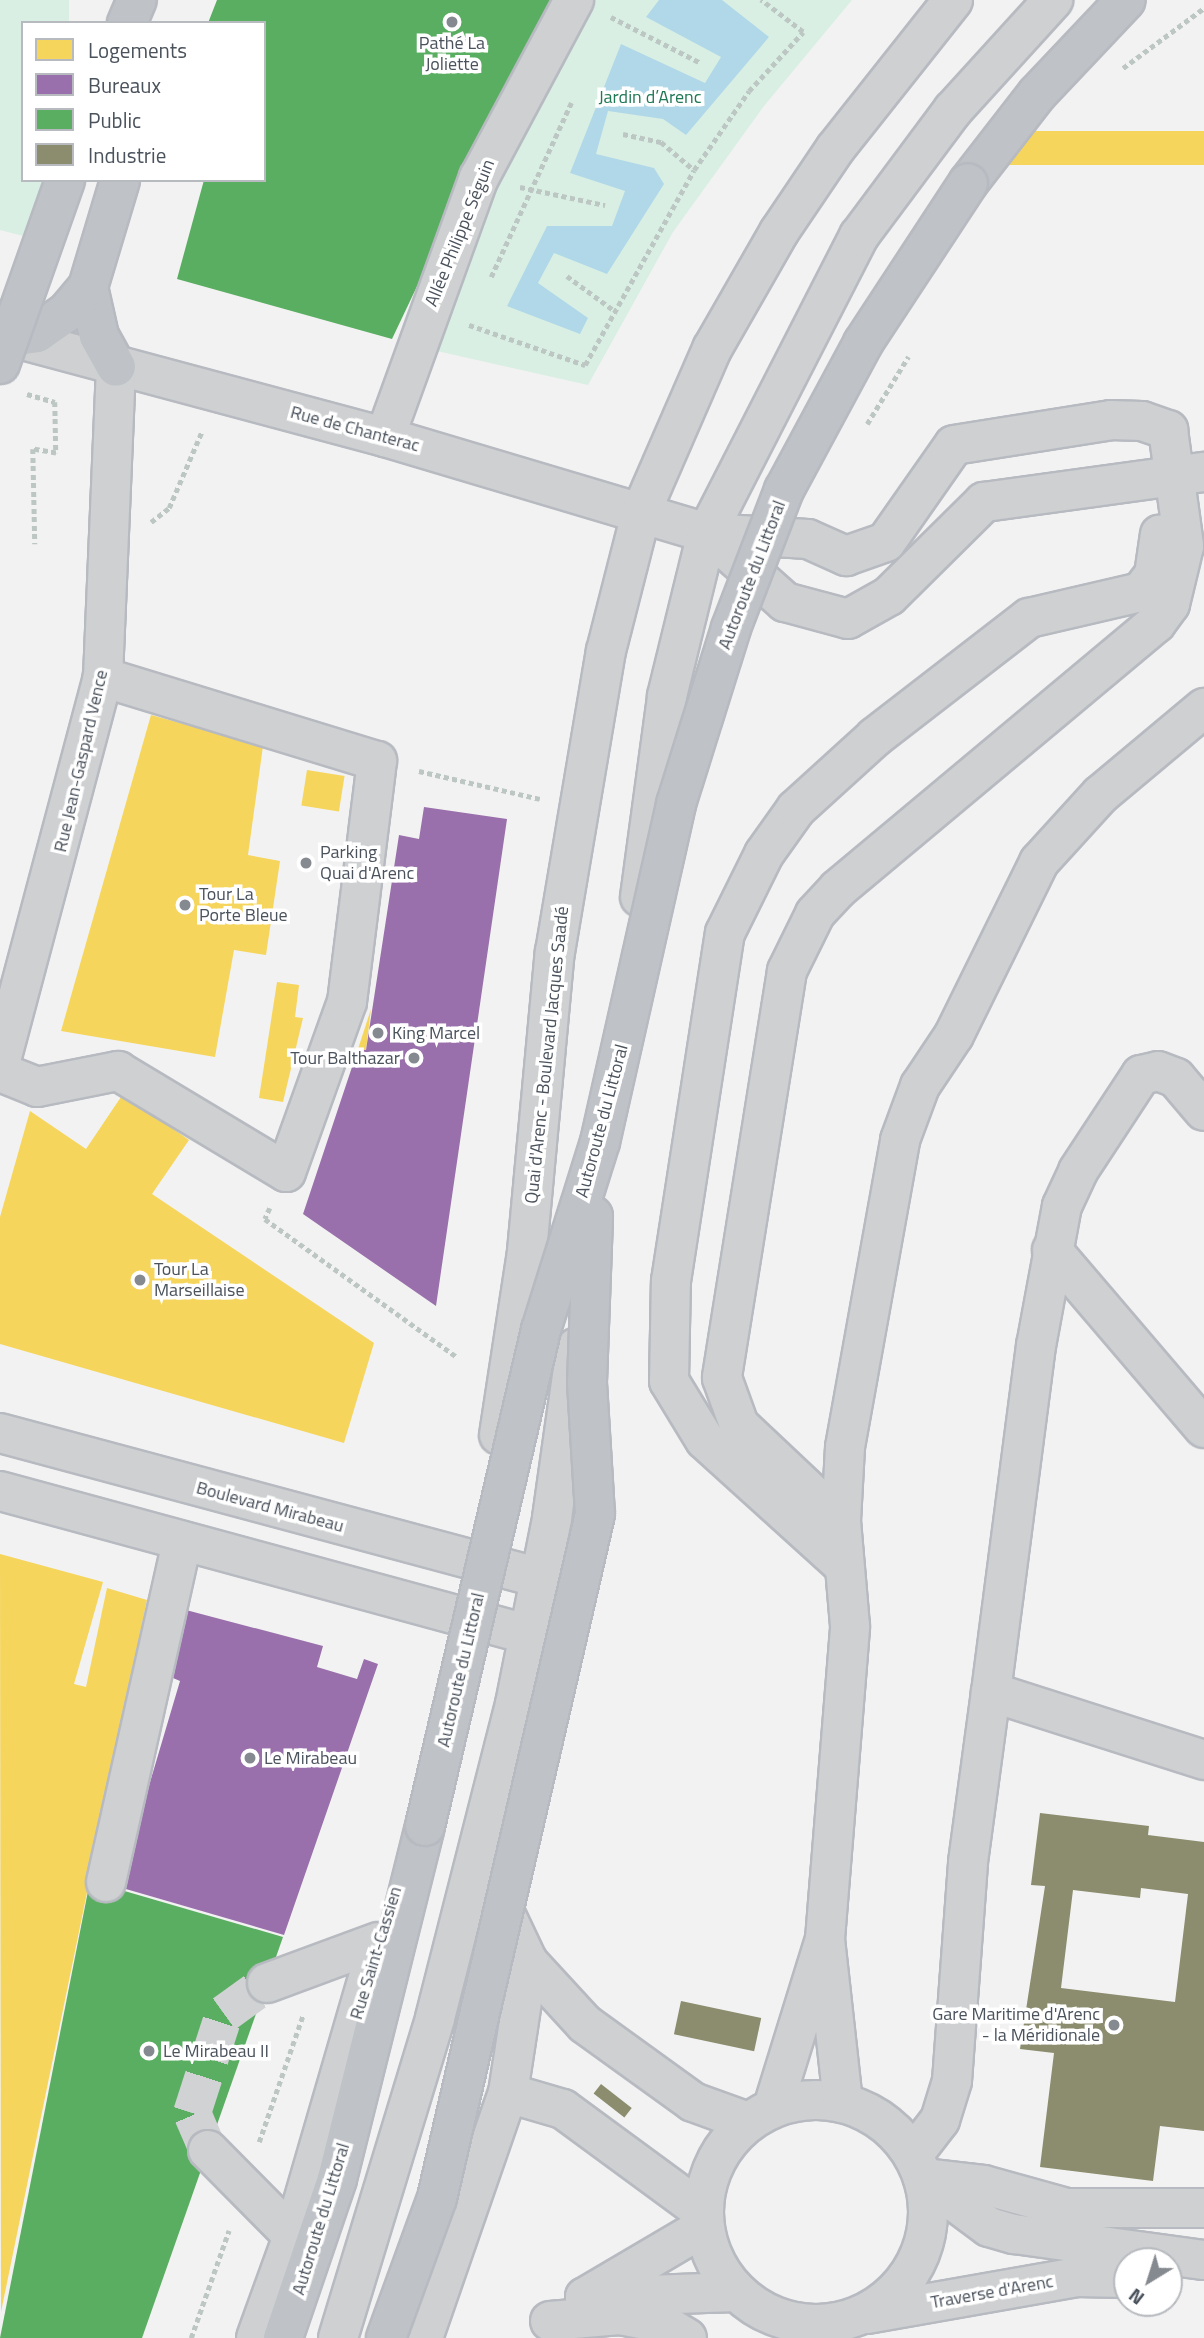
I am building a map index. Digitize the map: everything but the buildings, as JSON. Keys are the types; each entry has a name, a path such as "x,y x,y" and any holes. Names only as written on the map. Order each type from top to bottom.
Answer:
{"highway":[{"path":"108,0 109,21"},
{"path":"128,21 137,0"},
{"name":"Autoroute du Littoral","path":"283,2338 337,2179 541,1330 600,1142 677,803 730,628 784,490 863,343 968,183 1037,94 1126,0"},
{"path":"3,345 64,182"},
{"path":"3,345 37,333 67,312 88,286 119,182"},
{"path":"88,286 99,336 116,367"},
{"path":"386,2338 437,2198 596,1514 587,1291 600,1142"}],"street":[{"name":"Quai d'Arenc - Boulevard Jacques Saadé","path":"471,1560 508,1392 555,952 606,651 642,510 712,349 779,232 835,149 953,0"},
{"path":"338,2338 478,1855 530,1635 667,696 707,533 859,236 953,110 1053,0"},
{"name":"Allée Philippe Séguin","path":"386,437 428,310 479,178 586,6"},
{"name":"Rue de Chanterac","path":"3,345 116,367 386,437 642,510 707,533"},
{"name":"Rue Jean-Gaspard Vence","path":"0,1064 72,809 103,677 113,531 116,367"},
{"path":"707,533 808,539 846,556 864,554 878,548 903,521 954,445 1111,420 1142,421 1168,430 1178,474 1184,546 1170,604 1156,623 838,889 796,948 781,1005 722,1378 739,1425 841,1521"},
{"path":"707,533 785,602 848,620 889,596 984,502 1178,474"},
{"path":"843,1565 705,1440 669,1381 671,1281 725,933 764,854 796,809 875,737 1015,627 1044,612 1141,592 1154,575 1178,474"},
{"path":"0,1072 37,1087 118,1071 286,1172 347,1002 377,761 103,677"},
{"path":"843,2103 825,1939 849,1639 841,1521 859,1370 900,1140 920,1086 954,1035 1039,862 1100,795 1204,708"},
{"path":"918,2166 940,2120 952,2081 968,1862 1052,1250 1078,1171 1141,1075 1158,1071 1176,1078 1204,1111"},
{"path":"1052,1250 1204,1428"},
{"path":"670,1351 726,1354"},
{"name":"Boulevard Mirabeau","path":"0,1433 540,1578"},
{"path":"0,1491 530,1635"},
{"path":"106,1881 181,1541"},
{"name":"Rue Saint-Cassien","path":"256,2338 293,2236 407,1850 471,1560"},
{"path":"990,1692 1204,1760"},
{"path":"478,1855 528,1962 585,2024 693,2102 760,2115 808,2099 843,2103 887,2126 918,2166 928,2211 914,2264 887,2299 858,2316 793,2330 746,2311 585,2297"},
{"path":"746,2311 715,2262 704,2219 713,2167 760,2115 825,1939"},
{"path":"267,1983 378,1942"},
{"path":"423,2338 508,2093 528,1962"},
{"path":"508,2093 563,2109 704,2219"},
{"path":"208,2150 293,2236"},
{"path":"918,2166 1067,2208 1204,2208"},
{"name":"Traverse d'Arenc","path":"918,2166 989,2227 1113,2262"},
{"path":"537,2330 704,2219"},
{"name":"Traverse d'Arenc","path":"1183,2263 1204,2260"},
{"name":"Traverse d'Arenc","path":"858,2316 1113,2274"},
{"name":"Traverse d'Arenc","path":"1183,2279 1204,2284"},
{"path":"537,2330 620,2315 662,2323 687,2338"}],"path":[{"path":"428,310 585,365 612,309 694,170 749,91 803,32 761,0"},
{"path":"586,6 701,63"},
{"path":"604,29 614,6"},
{"path":"1118,72 1204,8"},
{"path":"486,288 576,91"},
{"path":"623,134 660,142 694,170"},
{"path":"479,178 604,205"},
{"path":"567,276 612,309"},
{"path":"469,325 475,313"},
{"path":"862,421 871,426 910,353"},
{"path":"113,531 154,521 169,508 198,436 226,395"},
{"path":"35,544 33,449 56,453 55,402"},
{"path":"377,761 546,801"},
{"path":"286,1172 265,1219 457,1357"}],"green space":[{"path":"0,0 69,0 69,21 21,21 21,182 72,182 62,246 0,230"},
{"name":"Jardin d’Arenc","path":"592,0 852,0 764,106 673,232 588,385 437,351 496,177"}],"water":[{"path":"659,0 722,0 769,37 686,135 663,119 608,111 596,154 654,168 664,184 607,274 554,253 538,283 588,318 580,334 507,306 547,226 612,226 625,191 570,173 621,44 705,83 721,57 646,17"}],"tunnel":[{"path":"208,2150 192,2113 224,2014 267,1983"}],"place":[{"name":"Pathé La Joliette","path":"452,22"},
{"name":"Parking Quai d'Arenc","path":"306,863"},
{"name":"Tour La Porte Bleue","path":"185,905"},
{"name":"King Marcel","path":"378,1033"},
{"name":"Tour Balthazar","path":"414,1058"},
{"name":"Tour La Marseillaise","path":"140,1280"},
{"name":"Le Mirabeau","path":"250,1758"},
{"name":"Gare Maritime d'Arenc - la Méridionale","path":"1114,2025"},
{"name":"Le Mirabeau II","path":"149,2051"}]}
